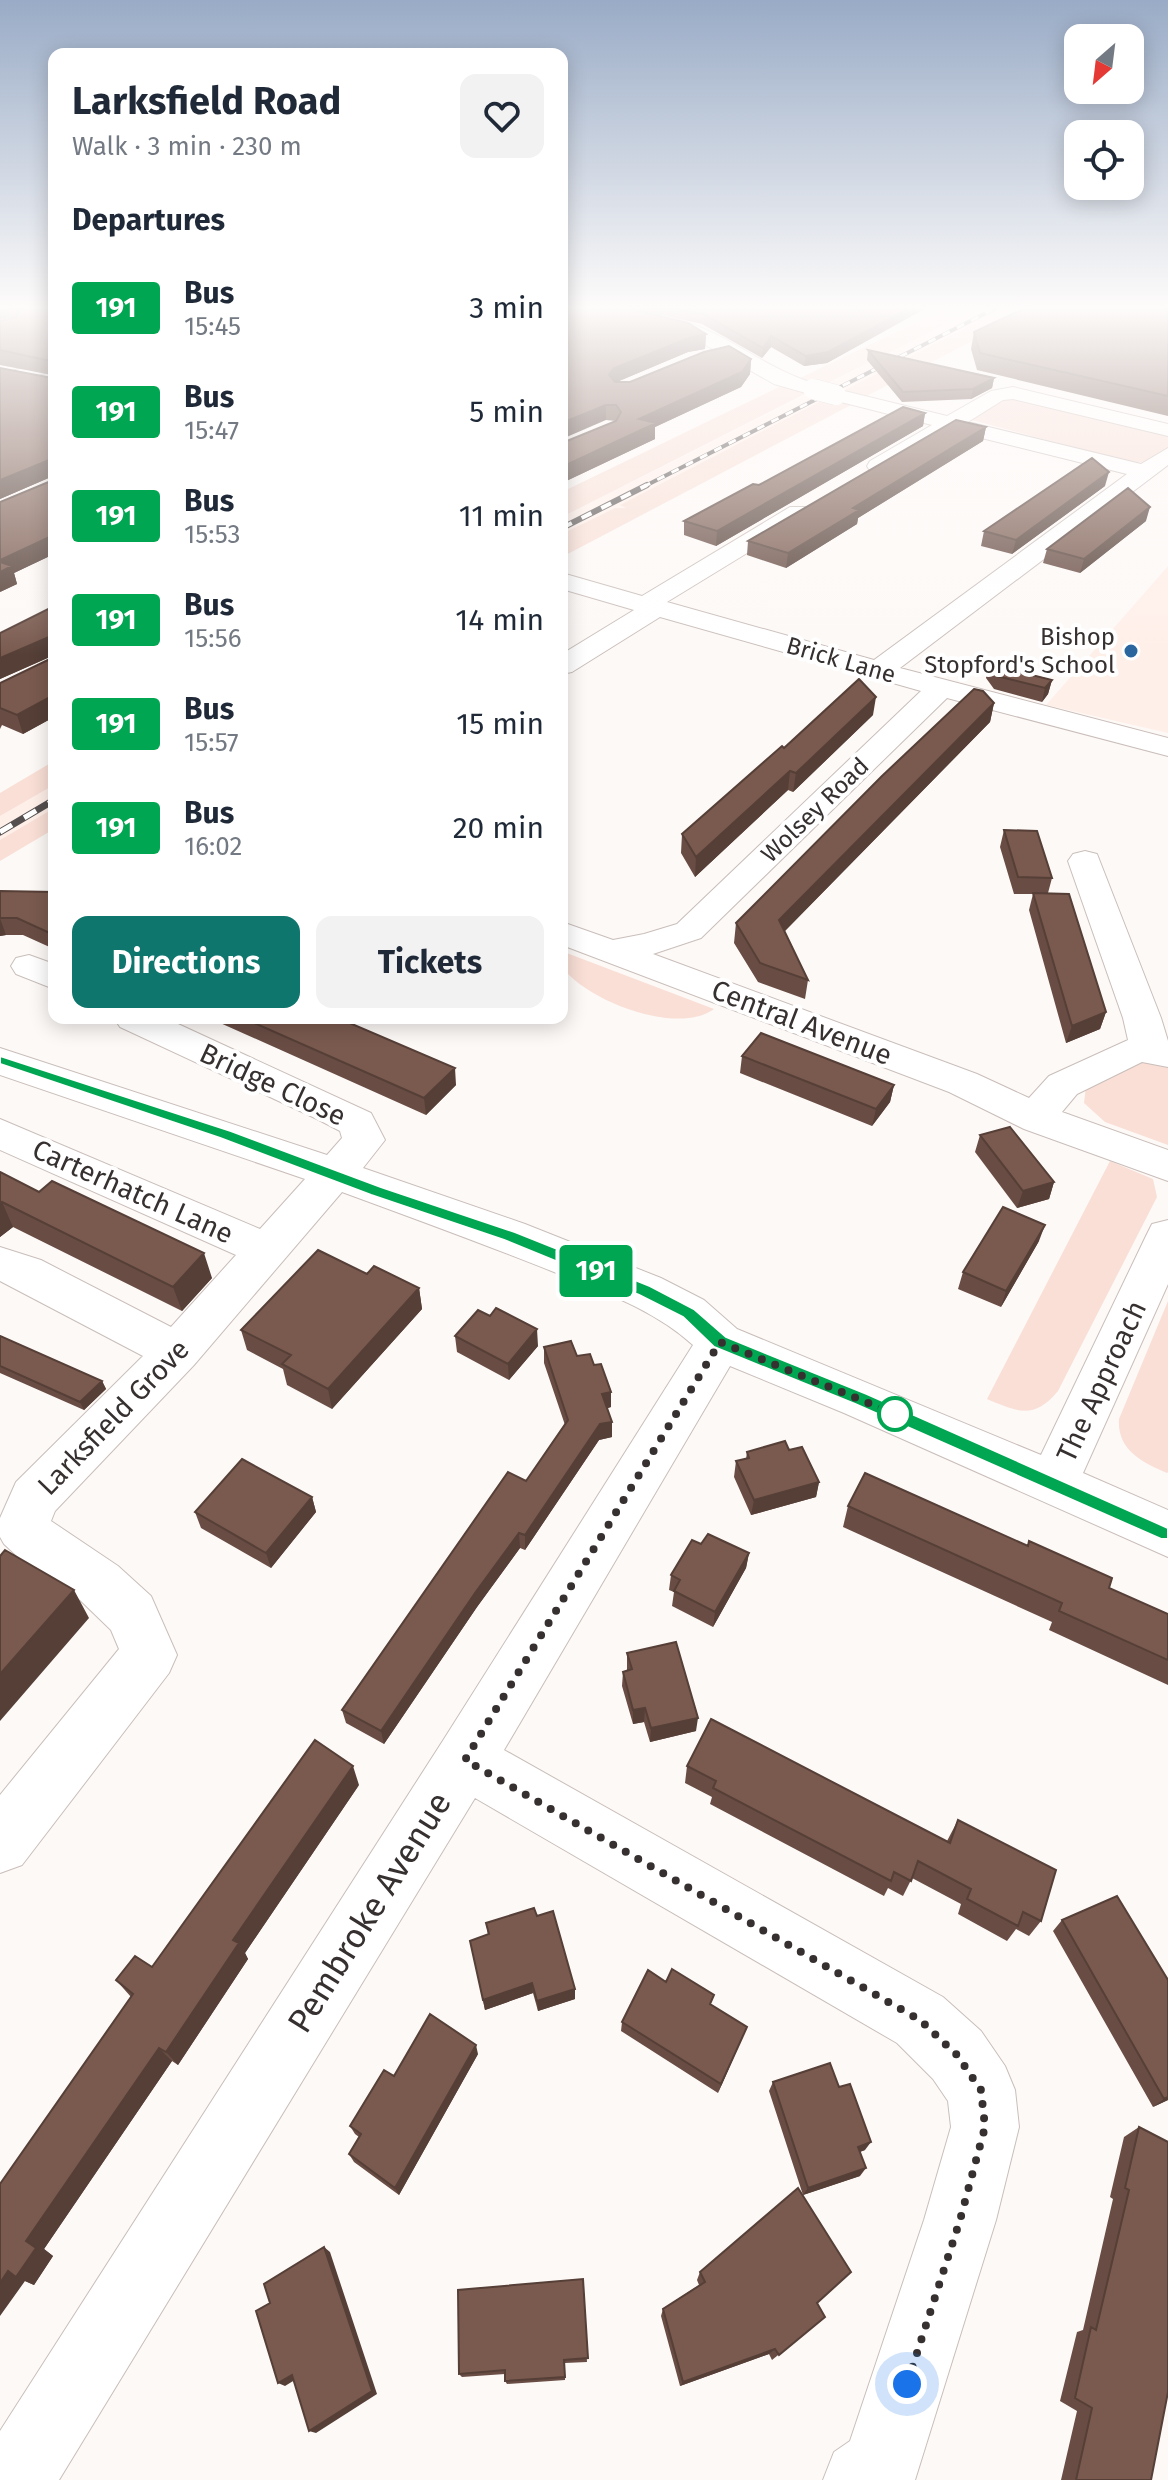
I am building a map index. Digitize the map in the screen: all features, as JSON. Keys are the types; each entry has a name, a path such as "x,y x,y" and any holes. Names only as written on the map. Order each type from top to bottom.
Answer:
{"street":[{"path":"856,479 948,424"},
{"path":"958,424 1145,472"},
{"path":"1146,424 1168,430"},
{"path":"878,671 1168,455"},
{"path":"568,662 717,559 818,501"},
{"name":"Brick Lane","path":"568,583 878,671 1168,747"},
{"name":"Wolsey Road","path":"611,951 659,942 689,931 941,688"},
{"path":"1038,1119 1047,1102 1063,1085 1134,1051 1158,1052 1142,1018 1085,861"},
{"path":"689,931 687,945 699,984"},
{"name":"Central Avenue","path":"568,935 963,1083 1038,1119 1168,1166"},
{"name":"Bridge Close","path":"146,1024 357,1123 364,1140 336,1174"},
{"path":"0,1061 336,1174 376,1191 509,1236 645,1290 688,1313 720,1342 1053,1482 1168,1534"},
{"name":"Carterhatch Lane","path":"0,1133 266,1250"},
{"name":"Larksfield Grove","path":"0,1843 149,1655 132,1614 99,1583 50,1552 22,1528 34,1498 177,1352 336,1174"},
{"name":"The Approach","path":"1053,1482 1168,1236"},
{"path":"0,1264 25,1272 177,1352"},
{"name":"Pembroke Avenue","path":"14,2480 465,1760 720,1342"},
{"path":"465,1760 920,2020 957,2055 981,2090 985,2127 960,2220 881,2467 862,2480"}],"shaded area":[{"path":"703,424 746,424 568,514 568,489"},
{"path":"748,424 779,424 621,505 627,508 615,508 568,531 568,514"},
{"path":"777,424 815,424 568,554 568,531 615,508 626,508 620,505"},
{"path":"986,424 1127,424 1168,433 1168,450 1148,463 1126,461"},
{"name":"Bishop Stopford's School","path":"1168,566 1168,733 1046,705 1141,597"},
{"path":"48,765 48,788 0,816 0,793"},
{"path":"48,788 48,812 0,840 0,816"},
{"path":"48,812 48,833 0,861 0,840"},
{"path":"568,954 714,1009 698,1016 678,1019 656,1017 611,1002 568,974"},
{"path":"1143,1062 1168,1063 1168,1145 1105,1122 1084,1103 1086,1086"},
{"path":"1110,1161 1153,1179 1157,1197 1058,1391 1041,1406 1025,1411 987,1399"},
{"path":"1168,1301 1167,1473 1133,1454 1122,1439 1119,1419"}],"building":[{"path":"0,424 48,424 48,460 0,480"},
{"path":"609,424 654,424 568,464 568,441"},
{"path":"872,424 906,424 717,531 684,521 753,484 759,485"},
{"path":"950,424 986,427 853,508 859,510 788,553 748,541"},
{"path":"1092,458 1109,472 1016,540 984,531"},
{"path":"48,482 48,538 0,560 0,502"},
{"path":"1128,488 1150,507 1084,559 1047,549"},
{"path":"0,562 12,566 0,572"},
{"path":"48,609 48,637 0,658 0,633"},
{"path":"48,660 48,698 17,715 0,708 0,683"},
{"path":"988,664 1052,680 1045,688 997,676"},
{"path":"859,679 876,697 796,773 790,771 696,857 682,834 782,746 784,748"},
{"path":"974,689 983,691 994,703 779,920 808,980 760,963 736,923 882,776"},
{"path":"1004,830 1037,831 1052,878 1018,877"},
{"path":"0,891 48,892 48,932 17,918 0,918"},
{"path":"1033,893 1069,894 1106,1012 1072,1026"},
{"path":"257,1024 352,1024 455,1068 424,1098"},
{"path":"761,1033 894,1085 876,1109 742,1056"},
{"path":"1010,1127 1054,1182 1023,1191 980,1135"},
{"path":"0,1172 39,1192 52,1181 204,1253 173,1287 2,1202 0,1204"},
{"path":"1003,1207 1045,1225 1006,1291 963,1272"},
{"path":"318,1250 367,1274 374,1266 419,1288 328,1389 282,1364 291,1355 241,1330"},
{"path":"496,1308 537,1329 508,1364 455,1336 478,1310 490,1316"},
{"path":"0,1336 102,1381 80,1402 0,1366"},
{"path":"571,1341 577,1356 590,1354 594,1365 601,1364 611,1392 602,1394 612,1422 600,1424 525,1535 519,1533 475,1593 381,1731 342,1710 508,1472 526,1481 568,1420 544,1347"},
{"path":"785,1441 789,1450 802,1447 819,1482 754,1500 736,1461 749,1458 747,1452"},
{"path":"242,1459 312,1497 266,1553 195,1512"},
{"path":"865,1473 1028,1546 1029,1541 1112,1578 1109,1588 1168,1614 1168,1660 1059,1611 1062,1603 848,1506"},
{"path":"708,1534 749,1553 715,1612 674,1591 680,1580 671,1575 692,1540 701,1544"},
{"path":"5,1550 74,1590 0,1674 0,1556"},
{"path":"676,1642 698,1718 651,1728 645,1708 633,1710 623,1672 632,1669 627,1653"},
{"path":"711,1719 950,1843 958,1820 1056,1870 1041,1921 1023,1912 1018,1926 967,1899 971,1889 918,1861 911,1881 894,1872 891,1881 713,1788 716,1781 687,1766"},
{"path":"315,1740 353,1766 233,1940 239,1943 166,2052 159,2048 26,2241 36,2248 16,2277 8,2271 0,2283 0,2184 133,1994 116,1980 135,1956 152,1967"},
{"path":"1117,1896 1168,1980 1168,2097 1164,2099 1062,1920"},
{"path":"534,1908 537,1916 553,1911 575,1989 537,2001 532,1983 483,2000 470,1941 489,1934 486,1923"},
{"path":"672,1969 714,1995 710,2004 747,2027 721,2084 622,2022 648,1970 666,1982"},
{"path":"430,2014 476,2045 395,2188 349,2154 361,2134 350,2126 384,2070 394,2076"},
{"path":"830,2063 839,2087 850,2084 871,2142 858,2147 866,2168 808,2188 773,2082"},
{"path":"1139,2127 1168,2142 1168,2392 1151,2480 1076,2480 1092,2408 1075,2398 1091,2327 1096,2330 1129,2190 1125,2188"},
{"path":"798,2188 851,2272 817,2303 825,2317 779,2355 775,2349 683,2382 663,2309 705,2282 700,2272"},
{"path":"324,2247 372,2391 309,2431 292,2375 278,2383 256,2311 270,2303 264,2284"},
{"path":"583,2279 588,2358 564,2360 565,2377 505,2381 505,2370 459,2374 458,2290"}],"railway":[{"path":"643,487 768,424"},
{"path":"568,525 647,485"},
{"path":"0,832 48,804"}],"bus line":[{"name":"191","path":"0,1061 225,1134 376,1191 509,1236 645,1290 688,1313 720,1342 812,1378 1168,1534"}],"place":[{"name":"Bishop Stopford's School","path":"1131,651"}],"route":[{"path":"895,1414 720,1342 465,1760 920,2020 957,2055 981,2090 985,2127 960,2220 907,2384"}]}
